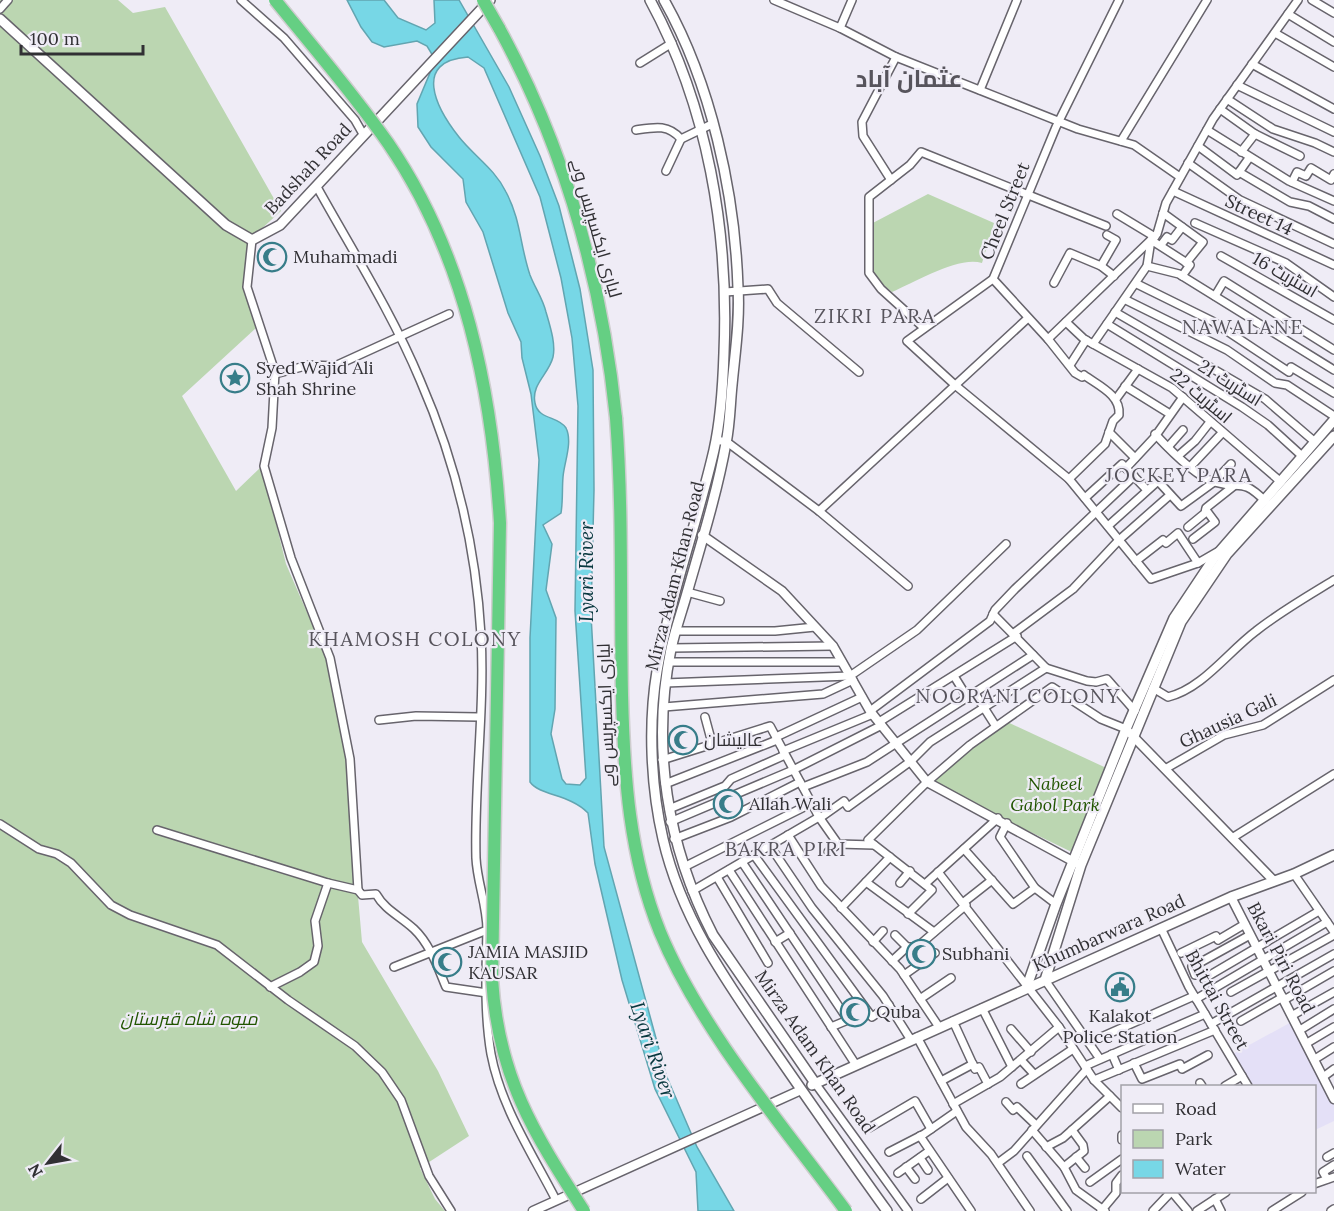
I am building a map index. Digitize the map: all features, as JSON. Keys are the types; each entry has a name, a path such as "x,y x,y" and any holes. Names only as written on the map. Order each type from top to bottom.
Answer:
{"highway":[{"path":"275,0 389,145 419,197 443,248 465,309 485,382 496,451 500,523 492,979 495,1013 515,1090 537,1139 584,1211"},
{"name":"لیاری ایکسپریس وے","path":"483,0 524,75 556,151 582,232 601,313 614,393 621,492 625,778 632,831 644,884 661,934 698,1005 727,1050 846,1211"}],"main road":[{"name":"Badshah Road","path":"252,240 280,225 490,0"},
{"name":"Mirza Adam Khan Road","path":"650,0 672,43 712,174 725,292 723,367 716,440 656,675 653,756 656,794 671,871 691,921 721,972 887,1211"},
{"name":"Mirza Adam Khan Road","path":"664,0 691,53 712,124 730,203 739,291 727,442 675,631 665,683 662,760 670,822 692,891 713,935 815,1083"},
{"path":"0,19 226,225 252,240"},
{"path":"1129,732 1140,718 1191,603 1226,550 1327,440 1334,418"},
{"path":"1027,987 1056,904 1077,863 1129,732 1134,709 1174,618 1302,456 1327,440"},
{"name":"Khumbarwara Road","path":"801,1090 1230,897 1294,874 1334,855"},
{"path":"1045,980 1077,863"}],"street":[{"path":"0,9 8,0"},
{"path":"241,0 284,38 355,120 363,134"},
{"path":"774,0 840,28 896,57 1059,121 1143,150 1180,177"},
{"path":"840,28 852,0"},
{"path":"980,90 1017,0"},
{"name":"Cheel Street","path":"955,385 907,341 993,279 1059,121 1119,0"},
{"path":"1121,141 1207,0"},
{"path":"1070,365 1107,324 1137,284 1147,266 1153,238 1180,177 1220,109 1298,0"},
{"path":"1312,0 1334,13"},
{"path":"1288,14 1334,42"},
{"path":"1275,33 1334,67"},
{"path":"640,63 672,43"},
{"path":"891,180 863,136 862,122 896,57"},
{"path":"1252,64 1334,109"},
{"path":"1237,85 1334,132"},
{"path":"1227,99 1273,129 1334,152"},
{"path":"1220,109 1255,134 1300,156"},
{"path":"666,171 681,139 712,124"},
{"path":"636,130 666,128 674,130 681,139"},
{"path":"1207,130 1246,156 1292,182 1334,201"},
{"path":"1198,146 1237,175 1255,134"},
{"path":"924,328 881,289 869,273 868,197 910,165 921,152 1106,225"},
{"path":"1188,163 1240,200 1334,244"},
{"path":"1292,182 1298,172 1306,176 1311,168 1331,180 1334,174"},
{"path":"1239,172 1290,202 1309,206 1334,219"},
{"path":"317,187 400,336 427,396 457,481 466,518 481,635 476,860 487,915 487,993 491,1054 516,1126 556,1200"},
{"name":"Street 14","path":"1173,191 1334,266"},
{"path":"1163,213 1203,242 1186,263"},
{"path":"1117,214 1190,265 1182,276"},
{"path":"1195,223 1286,263 1334,297"},
{"path":"1161,245 1167,237 1172,240 1182,227"},
{"path":"1101,266 1116,240 1107,235"},
{"path":"1048,339 1153,238"},
{"path":"252,240 247,287 275,374 272,428 264,466 291,558 330,658 350,759 358,890 362,895 376,894 383,906 415,930 431,954 447,987 487,993"},
{"path":"1054,283 1070,253 1101,266 1114,276"},
{"name":"اسٹریٹ 16","path":"1221,256 1334,320"},
{"path":"1147,266 1182,276 1334,370"},
{"path":"993,279 1048,339 1075,373 1082,377 1084,375 1116,399 1120,405 1119,415 1113,421 1105,444 1069,479"},
{"path":"1215,296 1224,281 1334,350"},
{"path":"1137,284 1212,321 1288,372 1291,367 1334,393"},
{"path":"725,292 768,289 777,303 859,372"},
{"path":"1126,300 1227,350 1275,383 1287,385 1334,418"},
{"path":"1115,312 1265,399 1327,440"},
{"path":"275,374 309,365 335,366 449,314"},
{"path":"819,511 1028,318"},
{"name":"اسٹریٹ 22","path":"1065,323 1090,342 1172,388 1281,482"},
{"name":"اسٹریٹ 21","path":"1107,324 1242,406 1268,425 1302,456"},
{"path":"1116,399 1138,369"},
{"path":"955,385 1069,479 1151,579 1198,563 1226,550"},
{"path":"1125,386 1170,414"},
{"path":"1126,468 1182,397"},
{"path":"1178,456 1195,441 1210,422"},
{"path":"1168,447 1183,430"},
{"path":"1109,432 1136,458"},
{"path":"1191,466 1222,433"},
{"path":"1155,434 1178,456 1214,482 1250,486 1265,501"},
{"path":"716,440 727,442 819,511 908,586"},
{"path":"1085,498 1122,464 1147,490"},
{"path":"1108,526 1158,481 1180,506 1214,482 1231,464"},
{"path":"669,809 723,787 731,779 784,753 876,718 990,621 993,614 1015,589 1134,476"},
{"path":"1188,527 1235,485"},
{"path":"670,822 794,770 876,718 954,676 1016,634 1066,595 1119,540 1170,495"},
{"path":"1193,540 1215,522 1206,510"},
{"path":"1136,561 1163,540 1166,543 1178,533 1198,563"},
{"path":"702,535 782,591 833,646 876,718 927,782 998,818 1077,863"},
{"path":"664,707 823,694 851,678 917,630 1006,544"},
{"path":"1153,688 1168,697 1197,684 1227,654 1257,629 1334,580"},
{"path":"687,592 720,601"},
{"path":"993,614 1016,634 1046,668 1087,681 1096,682 1107,679 1140,718"},
{"path":"675,631 775,631 815,627"},
{"path":"671,648 833,646"},
{"path":"674,838 731,817 801,784 867,762 1033,655"},
{"path":"669,662 842,662"},
{"path":"692,891 820,818 844,801 848,807 910,761 930,742 1046,668"},
{"path":"954,676 967,697"},
{"path":"665,683 851,678"},
{"name":"Ghausia Gali","path":"1166,769 1224,735 1263,725 1334,680"},
{"path":"908,914 932,890 868,840 927,782 995,725 1052,687 1101,719 1129,732 1274,882"},
{"path":"974,692 995,725"},
{"path":"665,784 776,739 862,697"},
{"path":"379,720 416,716 479,717"},
{"path":"705,717 712,743"},
{"path":"662,760 675,758 712,743 770,726 820,818 838,844"},
{"path":"1232,838 1334,774"},
{"path":"684,867 812,804"},
{"path":"925,884 998,818"},
{"path":"1007,823 1000,837 1035,888 1056,904"},
{"path":"0,824 39,849 57,854 71,863 111,905 130,915 217,945 270,987 356,1046 382,1072 401,1100 429,1176 442,1202 451,1211"},
{"path":"157,830 328,883 358,890"},
{"path":"788,835 820,886 904,975 939,1027"},
{"path":"828,852 838,844 874,845"},
{"path":"770,846 812,908 914,1039 941,1081 966,1127 998,1163 1029,1211"},
{"path":"964,849 1013,904 1035,888"},
{"path":"754,855 872,1017 889,1005"},
{"path":"841,908 891,857"},
{"path":"742,862 848,1020 831,1027"},
{"path":"729,870 856,1065"},
{"path":"900,883 909,871"},
{"path":"938,872 1005,955 1059,1027 1094,1080 1121,1107"},
{"path":"1231,992 1270,972 1334,933 1294,874"},
{"path":"717,877 768,963"},
{"path":"892,961 907,947 916,947 992,880"},
{"path":"866,882 934,932"},
{"path":"270,987 314,962 318,946 315,921 328,883"},
{"name":"Bkari Piri Road","path":"1230,897 1308,1043 1323,1077 1331,1084 1334,1100"},
{"path":"1205,978 1319,911"},
{"path":"1090,1042 1195,997 1327,922"},
{"path":"1180,953 1216,936 1218,940 1245,924"},
{"name":"Bhittai Street","path":"1161,928 1195,997 1247,1085"},
{"path":"394,967 487,930"},
{"path":"873,942 883,931"},
{"path":"775,942 790,933"},
{"path":"1195,975 1191,967 1250,934"},
{"path":"895,935 907,947"},
{"path":"904,975 935,953"},
{"path":"1094,1080 1213,1027 1277,986 1334,954"},
{"path":"1241,1021 1334,971"},
{"path":"920,999 951,978"},
{"path":"1045,980 1101,1059"},
{"path":"1293,1015 1334,992"},
{"path":"982,1008 1012,1067"},
{"path":"1300,1029 1334,1009"},
{"path":"998,1163 1014,1151 1086,1068 1112,1054 1205,1014"},
{"path":"953,1021 975,1068 979,1067 988,1084"},
{"path":"889,1152 932,1129 955,1108 1021,1060 1059,1027"},
{"path":"1308,1043 1334,1027"},
{"path":"1011,1029 1031,1052"},
{"path":"1315,1059 1334,1047"},
{"path":"1021,1084 1033,1073 1073,1049"},
{"path":"1112,1054 1119,1070"},
{"path":"1134,1063 1142,1079 1180,1064 1182,1069 1208,1055"},
{"path":"1021,1060 1033,1073"},
{"path":"941,1081 973,1064"},
{"path":"1323,1077 1334,1069"},
{"path":"1227,1085 1242,1076"},
{"name":"Mirza Adam Khan Road","path":"815,1083 908,1211"},
{"path":"533,1211 801,1090"},
{"path":"1046,1148 1072,1130 1110,1096"},
{"path":"869,1128 915,1101 932,1129"},
{"path":"1006,1102 1013,1110 1017,1107 1034,1128 1046,1148 1064,1167 1076,1190 1103,1210 1116,1193 1116,1183 1121,1176"},
{"path":"1064,1167 1084,1151 1083,1145 1072,1130"},
{"path":"920,1136 971,1211"},
{"path":"898,1173 929,1151"},
{"path":"1327,1157 1334,1153"},
{"path":"1027,1156 1067,1211"},
{"path":"1076,1157 1085,1168"},
{"path":"920,1158 928,1170"},
{"path":"1090,1182 1121,1160"},
{"path":"1331,1178 1323,1172 1334,1165"},
{"path":"906,1167 915,1179"},
{"path":"921,1199 948,1178"},
{"path":"1316,1183 1331,1178"},
{"path":"1153,1211 1170,1193"},
{"path":"1174,1193 1188,1211"},
{"path":"1197,1211 1223,1193"},
{"path":"1272,1211 1299,1193"},
{"path":"1215,1199 1221,1211"}],"shaded area":[{"path":"1295,1020 1334,1099 1334,1121 1316,1130 1316,1085 1246,1085 1231,1055"}],"green space":[{"name":"میوہ شاہ قبرستان","path":"0,0 118,0 133,13 165,7 281,211 258,232 250,234 243,285 256,328 182,396 236,491 262,466 286,564 325,654 346,759 362,942 438,1071 469,1136 420,1168 435,1199 445,1211 0,1211"},
{"path":"928,194 994,223 982,263 961,263 949,266 892,292 869,273 869,225"},
{"name":"Nabeel Gabol Park","path":"1003,720 1115,772 1082,857 927,782"}],"water":[{"name":"Lyari River","path":"347,0 384,0 398,18 426,30 435,23 434,0 459,0 509,87 540,156 559,206 580,289 593,370 594,490 591,615 604,847 666,1075 697,1147 734,1211 698,1211 696,1172 655,1089 622,980 595,864 588,813 573,802 541,790 530,782 530,638 539,460 531,394 522,358 521,342 508,313 483,232 466,202 463,179 431,147 418,127 417,104 432,68 433,56 427,46 417,41 384,47 372,42","holes":["468,57 484,68 540,197 561,278 572,338 578,406 575,611 586,778 580,785 566,784 562,779 551,734 555,709 556,618 546,590 552,544 543,525 561,513 563,477 569,440 563,424 540,412 534,396 553,357 552,335 545,307 530,275 511,202 496,176 450,125 437,100 434,88 434,76 440,67 451,60"]}],"place":[{"name":"Muhammadi","path":"272,257"},
{"name":"Syed Wajid Ali Shah Shrine","path":"235,378"},
{"name":"عالیشان","path":"683,740"},
{"name":"Allah Wali","path":"728,804"},
{"name":"Subhani","path":"921,954"},
{"name":"JAMIA MASJID KAUSAR","path":"447,962"},
{"name":"Kalakot Police Station","path":"1120,987"},
{"name":"Quba","path":"855,1012"}],"district":[{"name":"عثمان آباد","path":"909,79"},
{"name":"ZIKRI PARA","path":"875,316"},
{"name":"NAWALANE","path":"1243,327"},
{"name":"JOCKEY PARA","path":"1179,475"},
{"name":"KHAMOSH COLONY","path":"415,639"},
{"name":"NOORANI COLONY","path":"1018,696"},
{"name":"BAKRA PIRI","path":"786,849"}]}
